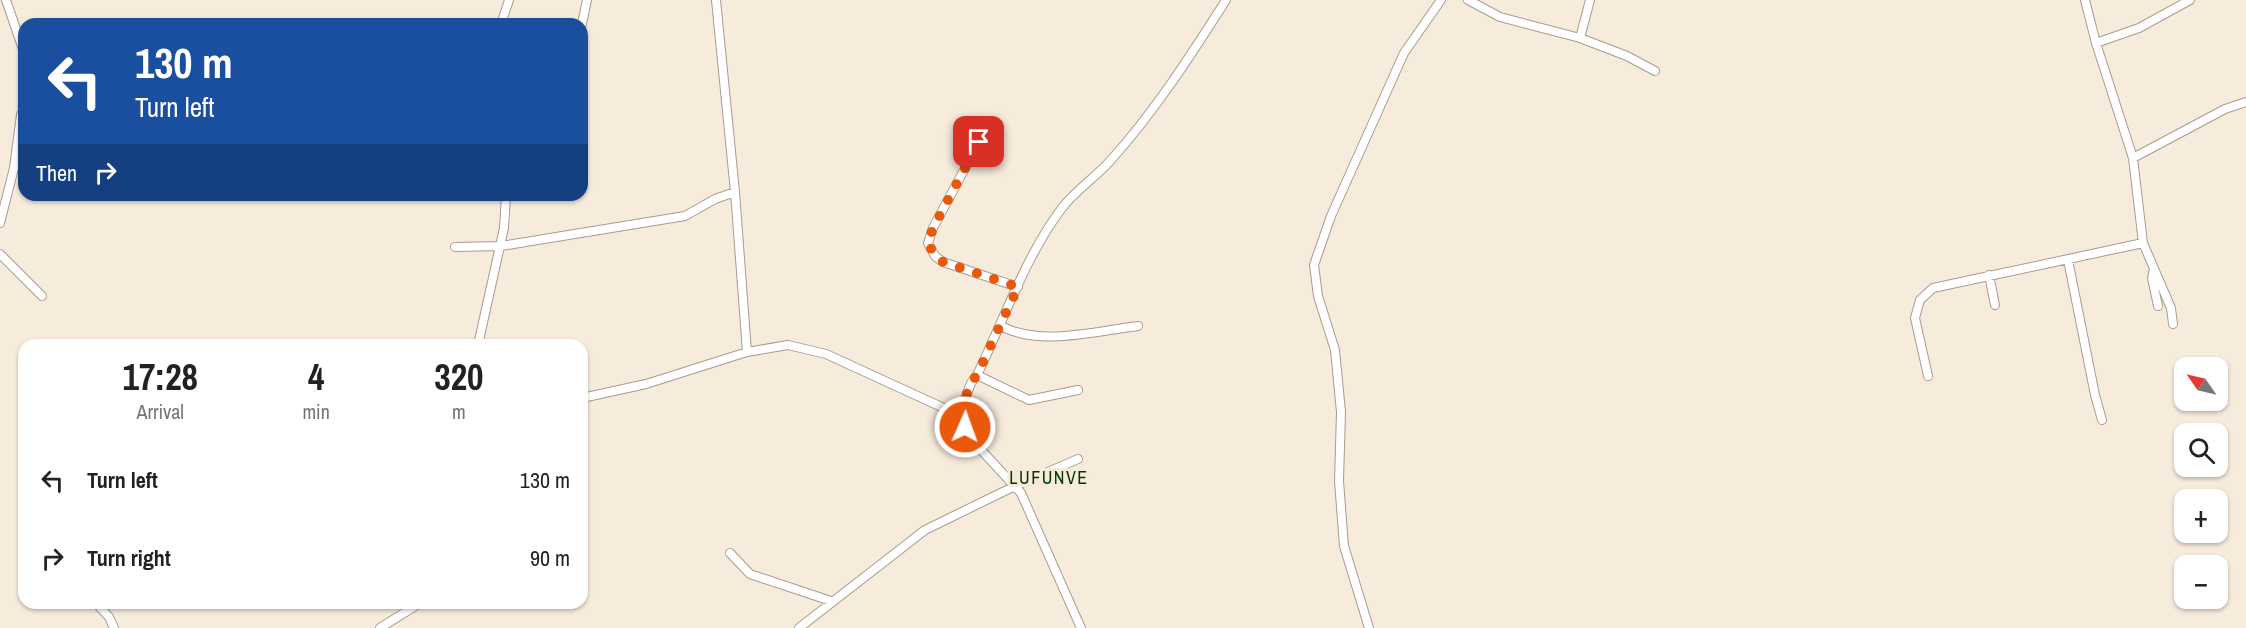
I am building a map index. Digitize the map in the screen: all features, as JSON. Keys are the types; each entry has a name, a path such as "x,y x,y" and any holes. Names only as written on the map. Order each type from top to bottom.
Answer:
{"street":[{"path":"6,0 18,35"},
{"path":"503,18 509,0"},
{"path":"583,18 586,0"},
{"path":"716,0 735,192 747,352"},
{"path":"959,415 971,383 1001,326 1018,287 1062,207 1118,152 1177,75 1226,0"},
{"path":"1369,628 1344,546 1340,481 1341,412 1335,350 1318,296 1314,265 1331,216 1404,52 1441,0"},
{"path":"1468,0 1500,17 1580,38 1627,56 1655,71"},
{"path":"1580,38 1590,0"},
{"path":"2085,0 2096,43 2133,158 2143,243 2171,308 2173,324"},
{"path":"2096,43 2139,27 2190,0"},
{"path":"2133,158 2225,108 2246,102"},
{"path":"0,223 14,168 18,138"},
{"path":"979,142 933,228 928,243 935,256 943,262 1018,287"},
{"path":"455,246 501,246 685,216 715,199 735,192"},
{"path":"479,339 501,246 505,201"},
{"path":"1929,376 1915,318 1920,300 1933,288 2143,243"},
{"path":"0,254 42,296"},
{"path":"2068,260 2102,420"},
{"path":"2154,268 2152,278 2158,306"},
{"path":"1989,275 1995,305"},
{"path":"1001,326 1022,334 1040,336 1138,326"},
{"path":"588,397 646,384 747,352 788,345 826,354 959,415 970,438 1022,493 1082,628"},
{"path":"977,375 1029,400 1078,390"},
{"path":"799,628 925,530 1015,486 1078,459"},
{"path":"730,553 750,574 831,601"},
{"path":"102,609 109,617 114,628"},
{"path":"380,628 410,609"}],"district":[{"name":"LUFUNVE","path":"1049,478"}],"route":[{"path":"965,427 959,415 971,383 1001,326 1018,287 943,262 935,256 928,243 933,228 979,142"}]}
